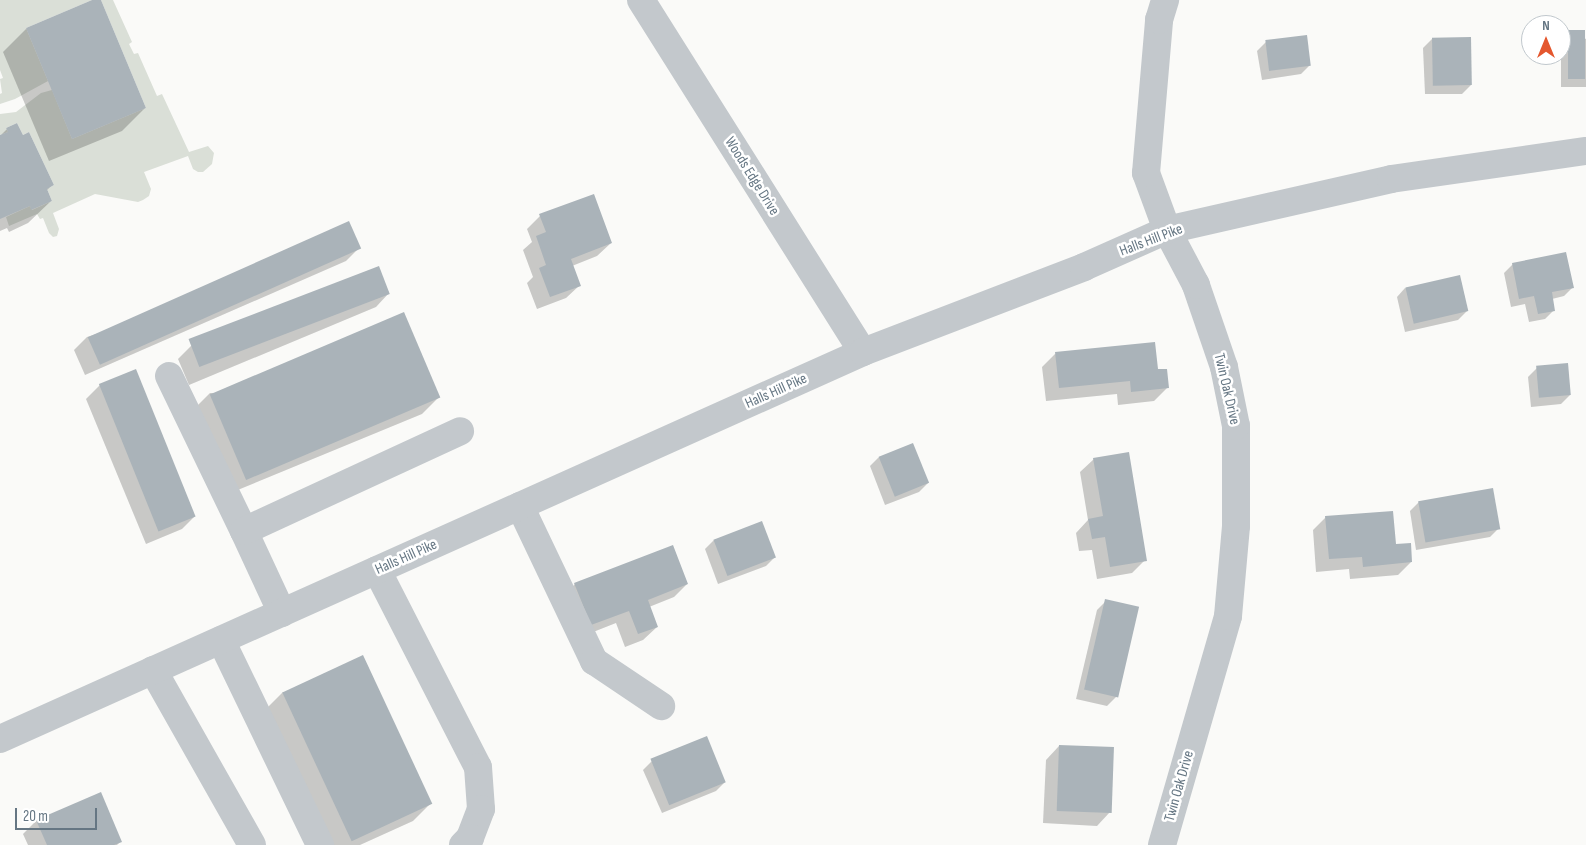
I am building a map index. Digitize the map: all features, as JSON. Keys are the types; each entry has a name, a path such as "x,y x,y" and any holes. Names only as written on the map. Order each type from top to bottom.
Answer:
{"street":[{"name":"Woods Edge Drive","path":"641,0 863,352"},
{"name":"Twin Oak Drive","path":"1162,845 1228,616 1236,526 1236,426 1224,367 1196,285 1167,230 1146,174 1159,20 1165,0"},
{"name":"Halls Hill Pike","path":"0,739 863,352 1084,267 1167,230 1392,179 1586,151"},
{"path":"169,376 282,612"},
{"path":"244,532 460,431"},
{"path":"520,506 594,661 661,706"},
{"path":"377,570 478,767 481,809 470,838 463,845"},
{"path":"221,640 320,845"},
{"path":"154,670 252,845"}],"shaded area":[{"path":"0,0 92,0 26,28 48,81 15,99 0,104 0,94 2,93 0,79 3,78 0,70"},
{"path":"101,0 113,0 132,42 129,44 134,54 138,53 157,96 162,94 189,152 208,146 214,153 212,164 203,172 198,172 193,169 188,156 144,172 151,189 149,196 143,200 138,202 95,194 53,213 59,229 57,236 53,237 49,233 43,218 40,219 37,214 9,226 6,217 30,206 32,210 52,201 47,189 54,185 29,132 23,135 17,123 6,128 8,132 0,135 0,114 16,112 41,93 52,90 72,139 146,108"}],"building":[{"path":"92,0 101,0 146,108 72,139 26,28"},
{"path":"1571,30 1585,30 1585,79 1568,79 1568,65 1571,65"},
{"path":"1307,35 1311,66 1269,71 1265,40"},
{"path":"1471,37 1472,85 1433,86 1432,38"},
{"path":"17,123 23,135 29,132 54,185 47,189 52,201 31,210 30,206 0,219 0,135 8,132 6,128"},
{"path":"594,194 612,243 571,259 581,286 550,297 539,268 546,265 536,236 546,232 539,214"},
{"path":"349,221 361,248 100,365 88,337"},
{"path":"1566,252 1574,288 1552,292 1555,311 1538,314 1534,296 1519,299 1512,263"},
{"path":"379,266 390,294 199,367 189,339"},
{"path":"1460,275 1468,311 1414,324 1405,288"},
{"path":"404,312 440,398 246,480 210,394"},
{"path":"1155,342 1158,369 1167,369 1169,388 1131,392 1130,381 1059,388 1055,352"},
{"path":"1568,363 1571,395 1539,398 1536,366"},
{"path":"136,369 196,516 158,531 99,384"},
{"path":"913,443 929,483 895,497 879,457"},
{"path":"1129,452 1147,561 1110,567 1105,537 1092,539 1088,519 1103,516 1093,458"},
{"path":"1493,488 1500,529 1425,543 1418,501"},
{"path":"1393,511 1396,544 1411,543 1412,562 1363,567 1362,557 1329,559 1325,516"},
{"path":"762,521 776,557 727,576 713,540"},
{"path":"673,545 688,584 648,600 658,627 638,634 629,611 591,625 574,583"},
{"path":"1105,599 1139,607 1118,697 1084,690"},
{"path":"363,655 432,804 352,841 282,693"},
{"path":"707,736 726,782 669,805 650,759"},
{"path":"1059,745 1114,747 1112,813 1057,811"},
{"path":"101,792 122,842 114,845 47,845 36,820"}]}
